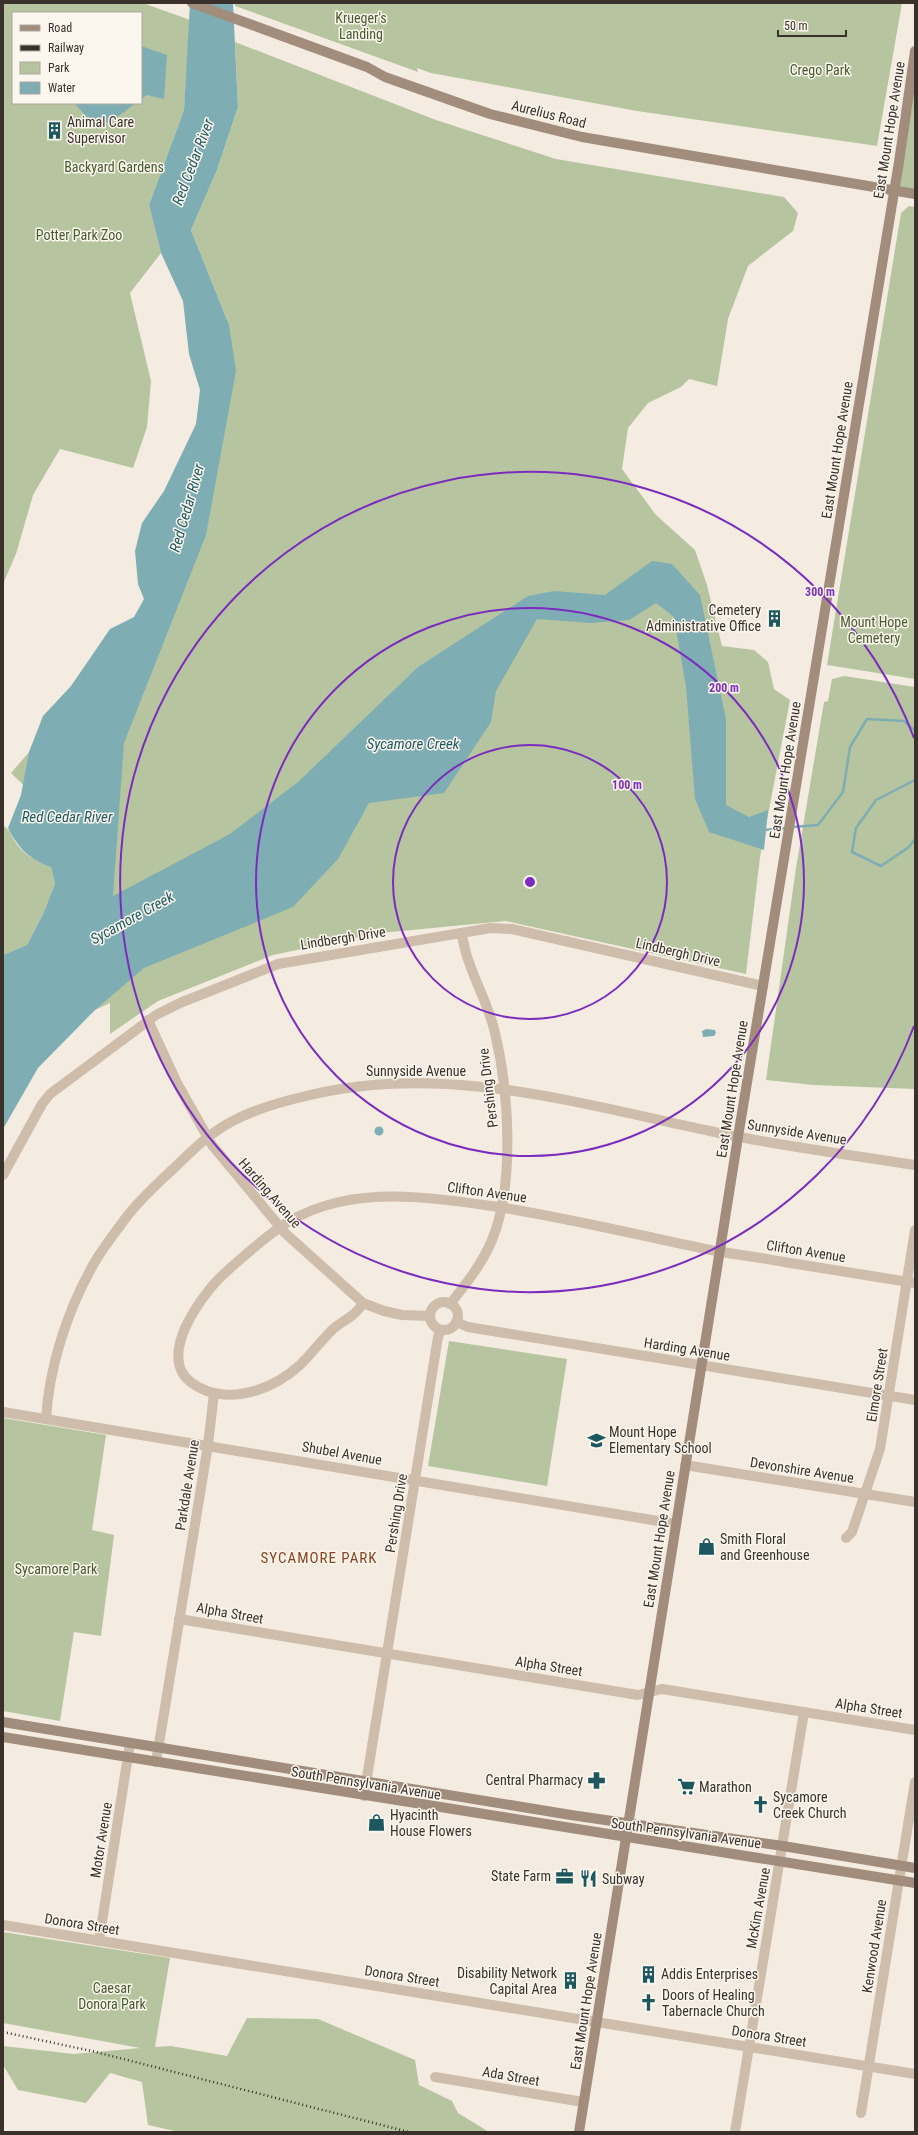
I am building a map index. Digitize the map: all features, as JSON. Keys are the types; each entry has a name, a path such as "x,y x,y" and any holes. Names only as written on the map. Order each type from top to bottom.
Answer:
{"street":[{"name":"Aurelius Road","path":"192,3 284,38 367,67 385,77 490,114 582,137 915,194"},
{"name":"East Mount Hope Avenue","path":"579,2132 738,1136 764,986 894,190 915,51"},
{"name":"Lindbergh Drive","path":"3,1175 42,1104 50,1094 148,1020 180,1003 278,964 491,928 512,929 764,986"},
{"name":"Pershing Drive","path":"450,1304 475,1272 492,1240 500,1208 508,1138 504,1089 495,1033 468,960 462,933"},
{"name":"Harding Avenue","path":"148,1020 177,1083 207,1137 229,1167 278,1226 363,1302 384,1311 402,1315 430,1316"},
{"name":"Sunnyside Avenue","path":"46,1419 56,1360 65,1329 76,1298 93,1265 137,1203 207,1137 230,1122 261,1108 328,1090 360,1084 419,1083 504,1089 738,1136 915,1165"},
{"name":"Clifton Avenue","path":"214,1393 198,1388 188,1380 182,1372 179,1351 182,1339 200,1301 217,1280 278,1226 312,1210 341,1202 376,1198 434,1198 552,1216 720,1252 911,1282"},
{"name":"Elmore Street","path":"846,1538 852,1532 880,1449 911,1282 915,1230"},
{"path":"214,1393 238,1395 278,1381 299,1366 335,1327 354,1316 363,1302"},
{"path":"441,1302 450,1304 456,1310 456,1322 450,1328 441,1330 432,1323 430,1316 433,1307 441,1302"},
{"name":"Harding Avenue","path":"456,1322 468,1327 915,1400"},
{"name":"Pershing Drive","path":"364,1796 438,1337 441,1330"},
{"name":"Parkdale Avenue","path":"156,1762 208,1444 214,1393"},
{"name":"Shubel Avenue","path":"3,1412 208,1444 676,1524"},
{"name":"Devonshire Avenue","path":"685,1465 915,1502"},
{"name":"Alpha Street","path":"179,1619 638,1694 662,1689 915,1730"},
{"name":"McKim Avenue","path":"735,2132 804,1712"},
{"name":"South Pennsylvania Avenue","path":"3,1722 628,1824 783,1846 915,1868"},
{"name":"South Pennsylvania Avenue","path":"3,1737 626,1839 780,1860 915,1883"},
{"name":"Motor Avenue","path":"99,1941 130,1743"},
{"name":"Kenwood Avenue","path":"861,2113 915,1782"},
{"name":"Donora Street","path":"3,1925 915,2074"},
{"name":"Ada Street","path":"435,2077 584,2102"}],"green space":[{"name":"Potter Park Zoo","path":"3,3 143,3 190,20 184,110 149,205 161,253 130,293 151,381 147,427 133,468 60,449 33,495 16,554 3,584"},
{"name":"Crego Park","path":"235,3 902,3 877,146 637,111 431,73 417,68 418,72 235,6"},
{"path":"235,42 436,120 556,159 784,197 798,213 793,231 748,266 728,319 717,386 689,379 681,387 648,403 628,428 622,469 656,515 695,550 707,585 722,646 754,650 768,662 774,689 790,700 760,857 746,974 506,921 380,933 273,955 158,1001 110,1034 110,1003 95,1010 34,795 11,773 117,651 147,682 227,320 191,230 217,170 238,107"},
{"path":"915,61 915,194 894,190"},
{"name":"Mount Hope Cemetery","path":"909,206 915,207 915,679 827,665 901,213"},
{"path":"844,676 915,687 915,1089 814,1085 766,1080 796,868 824,702 828,701 832,679"},
{"path":"3,826 9,830 17,845 21,849 40,863 51,867 55,884 43,914 27,945 3,955"},
{"path":"449,1341 567,1359 547,1486 428,1466"},
{"name":"Sycamore Park","path":"3,1418 106,1435 92,1530 114,1535 101,1636 74,1632 60,1721 3,1711"},
{"name":"Caesar Donora Park","path":"3,1932 170,1958 155,2047 171,2046 227,2056 247,2018 318,2019 415,2060 419,2085 452,2101 458,2113 489,2132 179,2132 148,2125 142,2082 110,2073 86,2103 18,2090 3,2065 3,2046 74,2054 140,2048 3,2023"}],"water":[{"name":"Red Cedar River","path":"190,3 233,3 238,107 217,170 191,230 229,325 236,371 206,535 124,743 113,896 230,834 298,782 418,667 528,596 554,591 605,595 652,561 672,564 700,595 726,719 726,805 749,817 768,810 764,850 709,832 695,799 686,687 674,617 656,603 629,620 591,623 537,619 496,691 491,722 444,793 369,803 338,859 293,907 144,968 95,1010 38,1068 3,1129 3,955 27,945 43,914 55,884 51,867 37,861 25,852 16,842 8,828 21,795 29,752 43,716 71,686 110,629 134,617 144,599 138,584 135,551 142,523 164,491 196,424 200,390 189,354 183,301 161,253 149,205 184,110"},
{"path":"142,46 167,55 164,99 147,95 142,98"},
{"path":"75,104 135,104 109,123 87,117"},
{"path":"706,1029 715,1030 716,1033 714,1036 703,1037 702,1031"},
{"path":"379,1126 384,1131 379,1136 374,1131"}],"waterway":[{"name":"Sycamore Creek","path":"792,827 818,825 843,792 850,747 867,719 904,721 915,731"},
{"name":"Sycamore Creek","path":"915,780 876,800 856,828 852,852 881,866 909,847 915,839"},
{"name":"Sycamore Creek","path":"764,830 787,828"}],"railway":[{"path":"3,2032 96,2052 409,2132"}],"place":[{"name":"Animal Care Supervisor","path":"54,130"},
{"name":"Cemetery Administrative Office","path":"774,618"},
{"name":"Mount Hope Elementary School","path":"596,1440"},
{"name":"Smith Floral and Greenhouse","path":"707,1547"},
{"name":"Central Pharmacy","path":"596,1780"},
{"name":"Marathon","path":"686,1787"},
{"name":"Sycamore Creek Church","path":"760,1805"},
{"name":"Hyacinth House Flowers","path":"377,1823"},
{"name":"State Farm","path":"564,1876"},
{"name":"Subway","path":"589,1879"},
{"name":"Addis Enterprises","path":"648,1974"},
{"name":"Disability Network Capital Area","path":"570,1981"},
{"name":"Doors of Healing Tabernacle Church","path":"649,2003"}],"district":[{"name":"SYCAMORE PARK","path":"319,1558"}],"park label":[{"name":"Krueger's Landing","path":"361,26"},
{"name":"Backyard Gardens","path":"114,167"}]}
